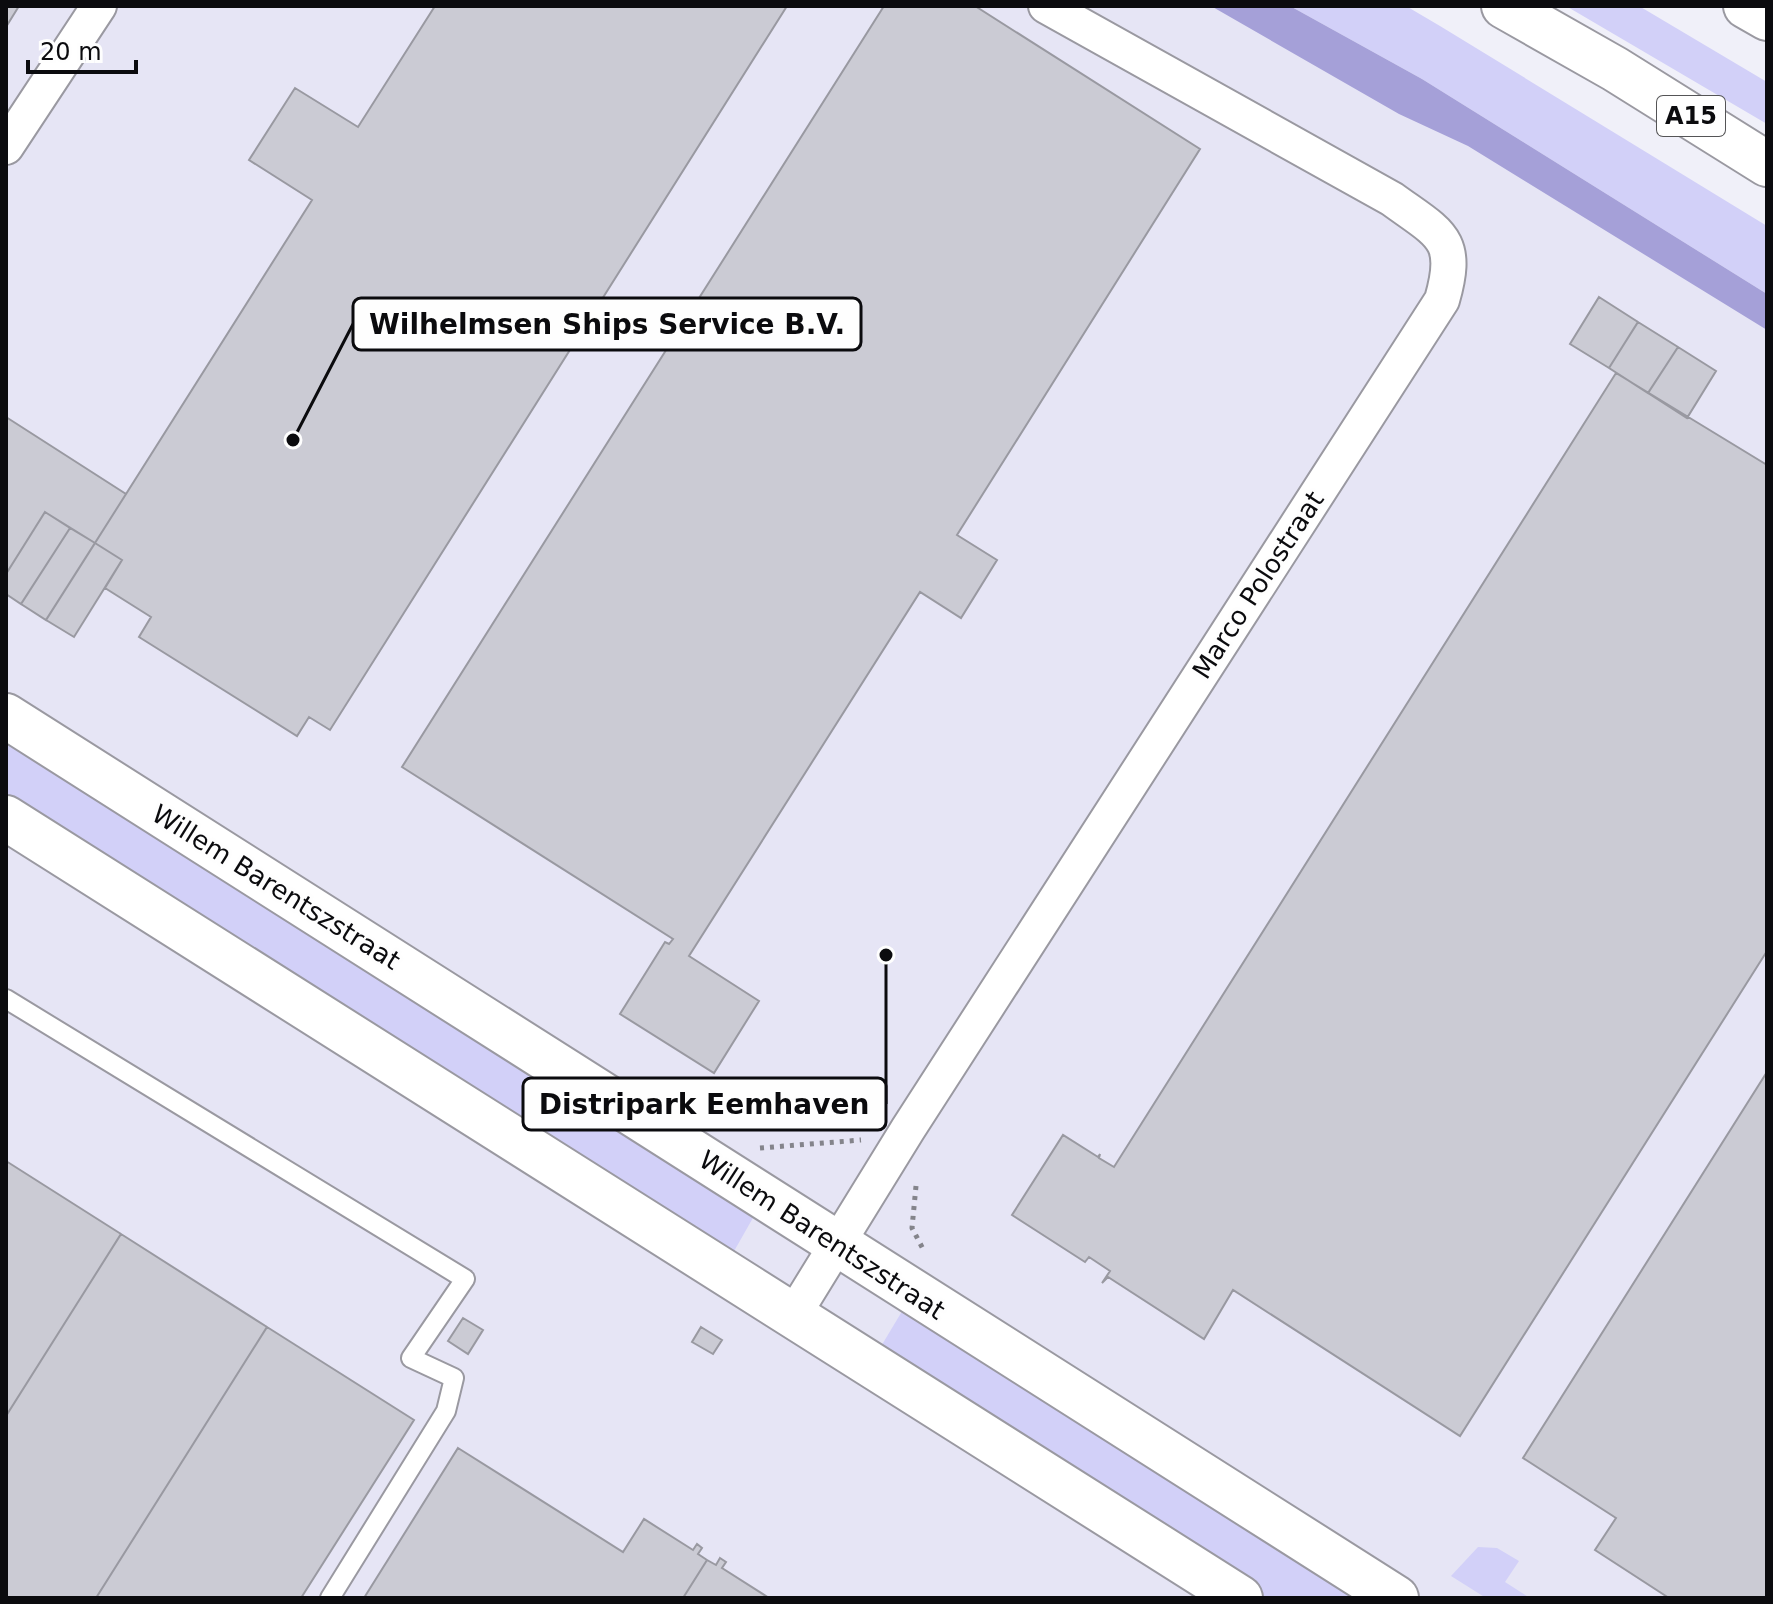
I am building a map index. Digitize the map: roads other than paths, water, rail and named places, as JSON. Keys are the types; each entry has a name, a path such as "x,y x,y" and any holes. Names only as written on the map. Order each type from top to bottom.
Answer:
{"main road":[{"name":"A15","path":"1504,6 1615,69 1767,164"},
{"path":"1746,6 1767,18"},
{"name":"Willem Barentszstraat","path":"6,716 1396,1598"},
{"path":"6,818 1240,1598"}],"street":[{"path":"6,147 99,6"},
{"name":"Marco Polostraat","path":"794,1314 1442,300 1450,270 1450,254 1442,239 1392,199 1046,6"}],"lane":[{"path":"6,999 465,1279 411,1358 454,1378 446,1411 330,1598"}],"place":[{"name":"Wilhelmsen Ships Service B.V.","path":"293,440"},
{"name":"Distripark Eemhaven","path":"886,955"}]}
